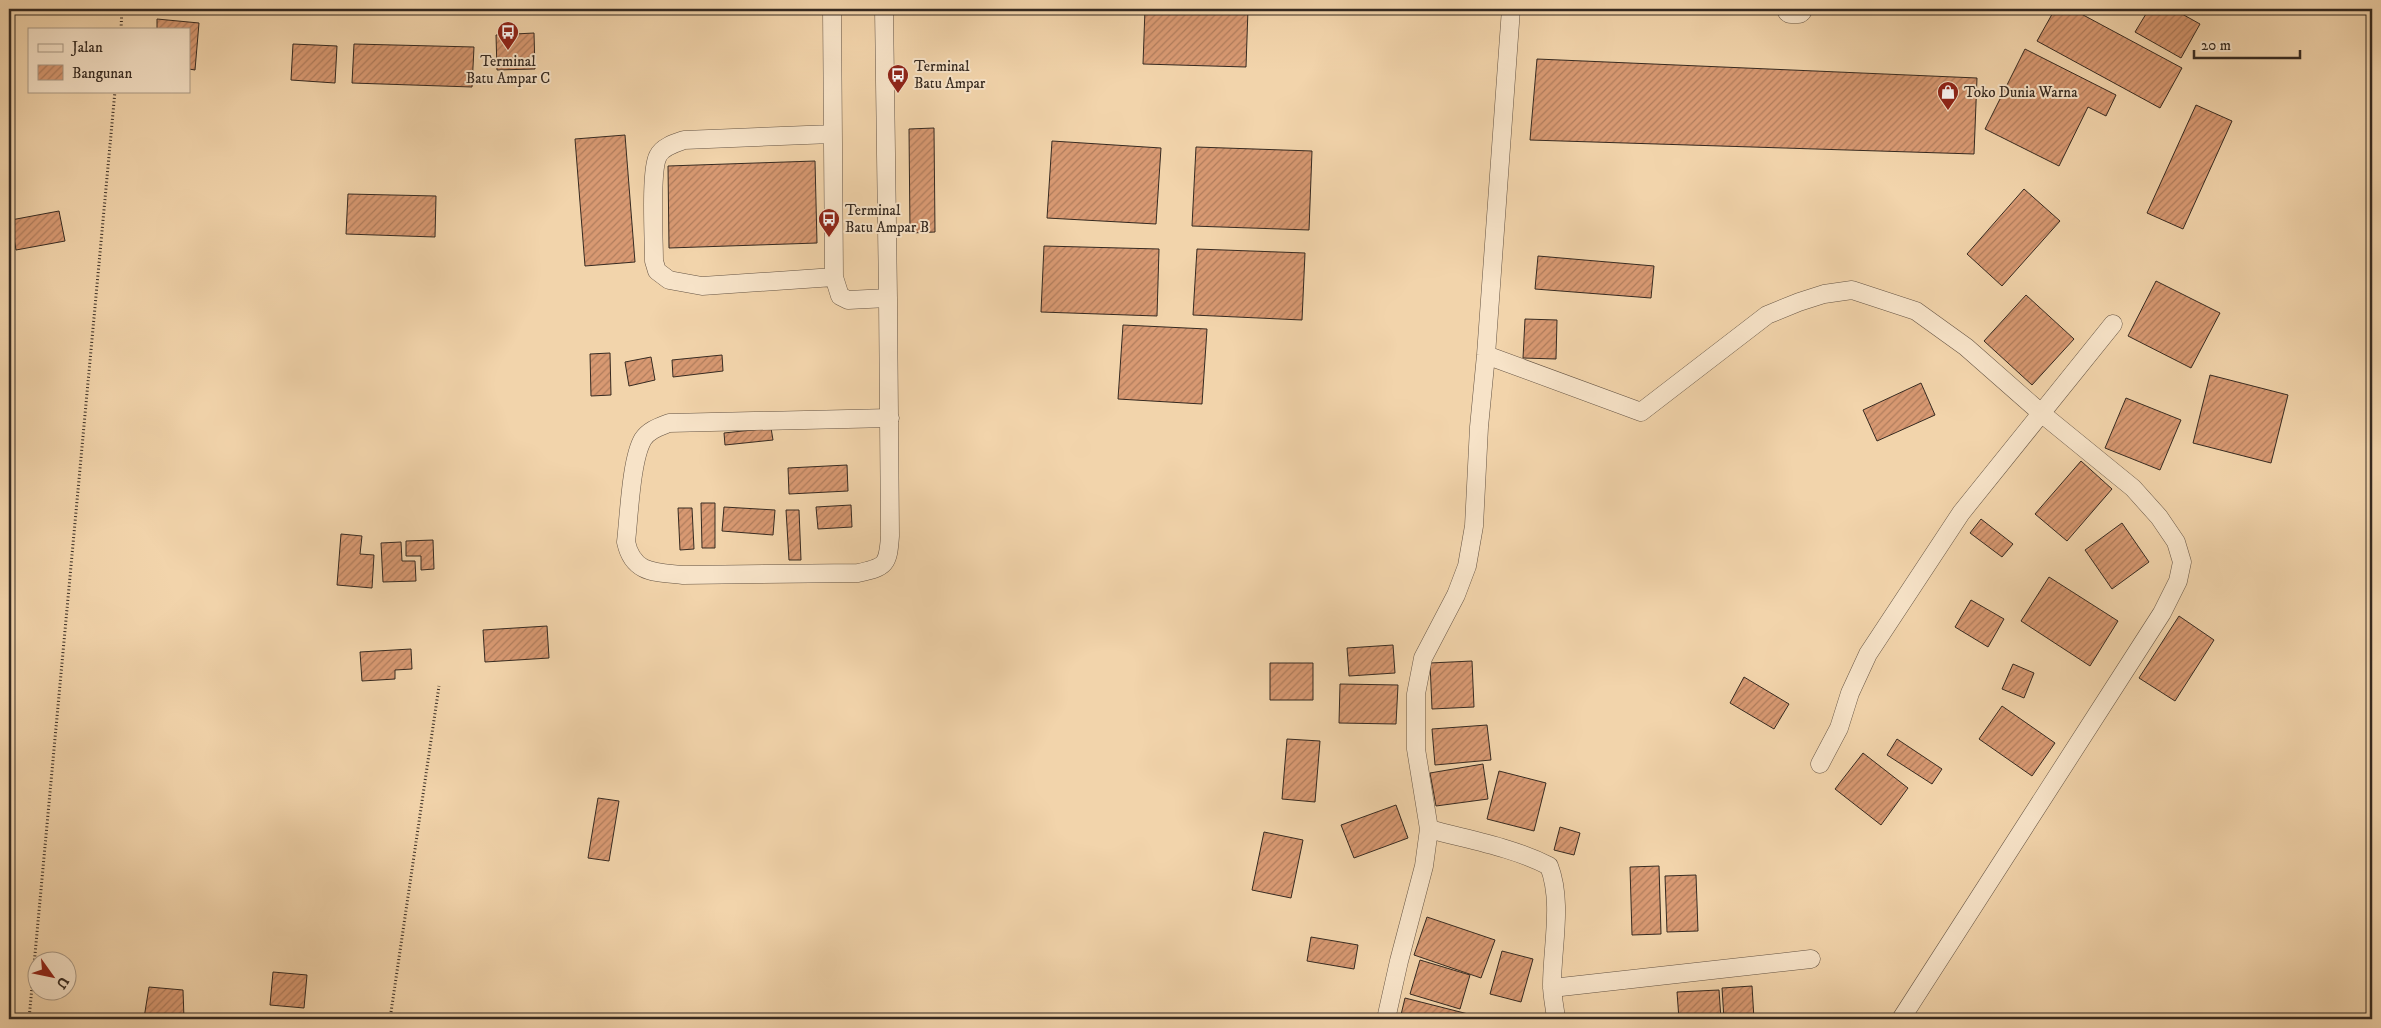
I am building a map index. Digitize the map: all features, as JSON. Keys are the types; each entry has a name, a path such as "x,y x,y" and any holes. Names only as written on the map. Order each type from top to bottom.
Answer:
{"street":[{"path":"1790,9 1798,9"}],"lane":[{"path":"832,9 834,277 836,286 844,298 888,298"},
{"path":"884,9 890,418 889,555 885,563 879,568 858,573 683,575 640,568 629,554 626,542 637,453 644,439 653,429 669,423 890,418"},
{"path":"1386,1019 1424,866 1428,829 1416,749 1416,694 1423,658 1456,595 1467,566 1474,526 1479,427 1512,9"},
{"path":"832,134 684,140 669,146 658,155 655,172 654,261 657,271 669,280 702,286 834,277"},
{"path":"1486,355 1641,412 1766,315 1824,294 1852,290 1916,311 1966,347 2041,413 2133,488 2159,517 2176,542 2182,562 2178,581 2162,613 1901,1019"},
{"path":"1820,764 1839,728 1850,693 1868,654 1961,513 2113,324"},
{"path":"1428,829 1506,849 1531,857 1549,866 1556,898 1552,988 1556,1019"},
{"path":"1552,988 1811,959"}],"path":[{"path":"120,28 122,9"},
{"path":"29,1019 115,92"},
{"path":"390,1019 439,686"}],"building":[{"path":"1145,9 1248,9 1246,67 1143,64"},
{"path":"2055,9 2072,9 2182,68 2160,108 2037,41"},
{"path":"2149,9 2173,9 2200,24 2181,58 2135,32"},
{"path":"157,19 199,23 195,70 190,69 190,28 157,28"},
{"path":"534,33 535,69 497,70 496,35"},
{"path":"293,44 337,46 335,83 291,80"},
{"path":"354,44 474,47 472,87 352,83"},
{"path":"2025,49 2116,95 2106,116 2088,107 2059,166 1985,129"},
{"path":"1537,59 1977,78 1974,154 1530,140"},
{"path":"2196,105 2232,121 2183,229 2147,213"},
{"path":"934,128 935,232 910,233 909,129"},
{"path":"625,135 635,262 585,266 575,139"},
{"path":"1052,141 1161,148 1156,224 1047,218"},
{"path":"1196,147 1312,151 1309,230 1192,226"},
{"path":"815,161 817,243 669,248 668,166"},
{"path":"2024,189 2060,221 2002,286 1967,254"},
{"path":"348,194 436,196 435,237 346,234"},
{"path":"59,211 65,241 16,250 11,220"},
{"path":"1044,246 1159,249 1157,316 1041,312"},
{"path":"1197,249 1305,253 1302,320 1193,315"},
{"path":"1538,256 1654,266 1651,298 1535,289"},
{"path":"2156,281 2220,313 2191,368 2128,336"},
{"path":"2026,295 2074,339 2032,385 1984,341"},
{"path":"1525,319 1557,320 1556,359 1523,358"},
{"path":"1123,325 1207,329 1202,404 1118,399"},
{"path":"610,353 611,395 591,396 590,354"},
{"path":"722,355 723,371 673,377 672,360"},
{"path":"651,357 655,380 629,386 625,362"},
{"path":"2210,375 2288,395 2271,463 2193,443"},
{"path":"1921,383 1935,415 1877,441 1863,410"},
{"path":"2126,398 2181,420 2160,470 2105,448"},
{"path":"771,428 773,440 725,445 724,433"},
{"path":"2081,461 2112,489 2067,541 2035,514"},
{"path":"847,465 848,491 789,494 788,468"},
{"path":"701,503 715,503 715,548 702,548"},
{"path":"851,505 852,527 818,529 816,507"},
{"path":"724,507 775,510 773,535 722,531"},
{"path":"678,508 692,508 694,549 680,550"},
{"path":"786,510 799,510 801,560 789,560"},
{"path":"1981,519 2013,544 2002,557 1970,533"},
{"path":"2122,523 2149,562 2112,589 2085,550"},
{"path":"341,534 362,536 360,554 374,555 372,588 337,585"},
{"path":"433,540 434,569 421,570 421,556 406,556 406,541"},
{"path":"401,542 402,561 415,561 416,581 383,582 381,543"},
{"path":"2049,577 2118,621 2090,666 2021,621"},
{"path":"1971,600 2004,619 1988,647 1955,627"},
{"path":"2179,616 2214,640 2175,701 2139,678"},
{"path":"547,626 549,658 485,662 483,630"},
{"path":"1393,645 1395,673 1349,676 1347,648"},
{"path":"411,649 412,669 395,670 395,679 362,681 360,652"},
{"path":"1472,661 1474,707 1432,709 1430,663"},
{"path":"1270,663 1313,663 1313,700 1270,700"},
{"path":"2013,664 2034,673 2024,698 2002,689"},
{"path":"1744,677 1789,704 1774,729 1730,703"},
{"path":"1340,684 1398,685 1396,724 1339,723"},
{"path":"2002,706 2055,743 2032,776 1979,739"},
{"path":"1487,725 1491,760 1435,765 1432,729"},
{"path":"1287,739 1320,741 1315,802 1282,799"},
{"path":"1897,739 1942,769 1932,784 1887,755"},
{"path":"1863,753 1908,788 1881,825 1835,789"},
{"path":"1483,764 1488,799 1436,806 1430,773"},
{"path":"1499,771 1546,783 1534,831 1487,819"},
{"path":"598,798 619,801 609,861 588,858"},
{"path":"1396,805 1408,838 1354,858 1341,825"},
{"path":"1560,827 1580,833 1574,855 1554,850"},
{"path":"1264,832 1303,840 1291,898 1252,890"},
{"path":"1659,866 1661,934 1632,935 1630,867"},
{"path":"1696,875 1698,931 1667,932 1665,876"},
{"path":"1427,917 1495,940 1481,978 1414,955"},
{"path":"1311,937 1358,945 1354,969 1307,961"},
{"path":"1502,951 1533,959 1521,1002 1490,994"},
{"path":"1420,960 1470,975 1460,1009 1410,994"},
{"path":"273,972 307,975 304,1008 270,1005"},
{"path":"1752,986 1754,1019 1724,1019 1722,988"},
{"path":"149,987 183,990 184,1019 144,1018"},
{"path":"1719,990 1721,1019 1679,1019 1677,992"},
{"path":"1405,998 1476,1016 1475,1019 1400,1019"}],"place":[{"name":"Terminal Batu Ampar C","path":"508,51"},
{"name":"Terminal Batu Ampar","path":"898,94"},
{"name":"Toko Dunia Warna","path":"1948,111"},
{"name":"Terminal Batu Ampar B","path":"829,238"}]}
